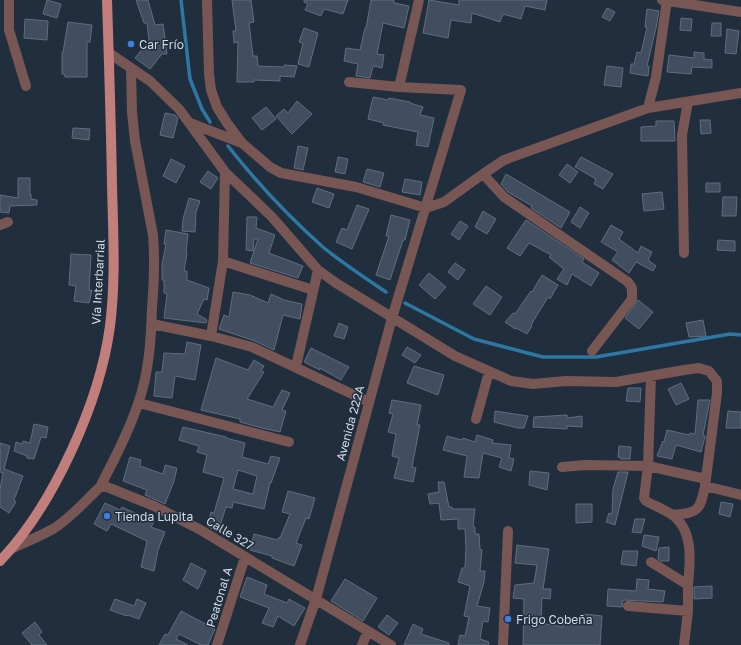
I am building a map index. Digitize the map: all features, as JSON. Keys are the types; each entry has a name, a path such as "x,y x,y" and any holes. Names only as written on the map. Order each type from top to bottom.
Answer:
{"main road":[{"name":"Vía Interbarrial","path":"0,561 13,548 25,532 51,490 75,441 94,392 110,328 114,263 107,0"}],"street":[{"path":"9,0 9,30 26,86"},
{"path":"207,0 209,74 211,90 217,106 227,123 242,143 270,167 281,173 356,187 426,208 444,202 504,160 648,108 741,93"},
{"path":"349,82 399,87 419,0"},
{"path":"648,108 656,77 665,0 741,12"},
{"path":"109,53 165,94 190,123 225,172 272,217 318,270 336,283 455,356 511,381 533,384 566,381 616,382 699,368 709,371 717,381 717,393 706,482 702,502 696,511 687,514 672,515"},
{"path":"13,548 54,528 100,487 115,458 139,403 146,374 152,324 154,249 152,229 135,140 132,112 131,68"},
{"name":"Avenida 222A","path":"300,645 316,599 392,318 461,90 399,87"},
{"path":"684,253 682,135 688,102"},
{"path":"190,123 242,143"},
{"path":"211,336 223,261 225,172"},
{"path":"483,174 504,197 628,282 632,288 632,299 592,351"},
{"path":"223,261 313,290"},
{"path":"296,366 318,270"},
{"path":"152,324 211,336 252,347 296,366 369,402"},
{"path":"476,419 489,372"},
{"path":"651,376 648,466 644,498 646,501 672,515 680,523 685,531 689,544 690,559 688,611 684,645"},
{"path":"139,403 289,442"},
{"path":"562,467 585,465 648,466 706,482 741,495"},
{"name":"Calle 327","path":"100,487 114,489 154,506 199,529 391,645"},
{"path":"503,645 508,531"},
{"name":"Peatonal A","path":"217,645 245,557"},
{"path":"651,562 688,585"},
{"path":"628,606 688,611"},
{"path":"362,645 368,631"}],"building":[{"path":"47,0 61,4 57,18 43,14"},
{"path":"136,0 148,0 155,25 163,24 167,54 162,54 150,69 135,58 149,41 147,23 144,23"},
{"path":"232,0 251,0 254,22 249,23 253,56 257,56 258,66 297,66 294,77 280,76 280,81 254,80 254,82 237,82 238,42 234,43 233,31 236,31"},
{"path":"304,0 348,0 343,14 324,9 321,16 305,10 308,4 304,2"},
{"path":"371,0 394,0 394,3 409,6 404,28 383,23 377,54 384,55 382,68 373,66 370,78 356,76 358,64 344,61 346,48 360,50"},
{"path":"429,0 459,5 459,0 547,0 545,10 525,6 521,19 503,14 500,22 472,13 471,23 451,20 448,38 423,33"},
{"path":"607,8 615,12 610,21 602,17"},
{"path":"647,9 659,11 647,66 649,66 648,76 630,73 631,64 634,64 637,52 641,53 647,27 645,27"},
{"path":"681,18 692,19 691,31 680,30"},
{"path":"25,19 48,21 47,40 24,38"},
{"path":"68,22 92,25 90,42 87,42 87,77 65,77 64,74 62,74 62,52"},
{"path":"712,23 721,23 721,36 711,36"},
{"path":"304,28 318,33 309,67 298,64 303,43 299,42"},
{"path":"727,29 739,31 736,54 725,53"},
{"path":"694,52 704,53 704,59 712,60 712,68 692,67 691,74 667,72 669,55 694,58"},
{"path":"607,66 623,68 621,87 604,85"},
{"path":"373,97 410,102 423,107 420,115 434,118 428,147 416,145 418,132 383,125 384,123 368,119"},
{"path":"297,101 312,114 292,134 276,116 284,109 288,113"},
{"path":"266,107 276,119 262,130 252,118"},
{"path":"165,113 175,115 178,118 173,138 160,135"},
{"path":"700,120 710,120 711,133 701,134"},
{"path":"656,121 674,121 675,141 641,141 641,127 656,126"},
{"path":"73,128 90,129 89,140 72,138"},
{"path":"298,146 308,148 303,170 294,168"},
{"path":"338,157 348,159 345,174 335,172"},
{"path":"581,157 613,174 603,189 594,184 596,179 575,167"},
{"path":"171,159 185,166 176,183 163,176"},
{"path":"567,164 578,172 570,183 559,175"},
{"path":"367,169 384,173 380,187 363,182"},
{"path":"208,171 218,178 211,189 200,182"},
{"path":"506,174 570,212 561,228 531,208 532,206 508,192 501,184"},
{"path":"18,178 30,178 31,199 37,200 37,205 10,206 9,213 0,212 0,195 18,198"},
{"path":"405,179 422,182 420,195 402,192"},
{"path":"706,183 720,183 720,192 706,192"},
{"path":"317,188 334,194 329,208 312,202"},
{"path":"662,192 664,209 644,211 642,194"},
{"path":"723,197 737,197 736,216 722,216"},
{"path":"189,198 200,201 196,212 195,232 182,231 183,219"},
{"path":"357,205 369,209 352,249 336,242 342,228 347,230"},
{"path":"580,207 589,213 580,228 571,222"},
{"path":"483,211 496,219 487,234 475,227"},
{"path":"391,215 410,220 405,240 403,240 390,280 376,275 389,236 386,236"},
{"path":"247,217 257,217 256,228 275,235 269,253 303,266 298,278 250,263 258,239 254,239 253,251 246,250"},
{"path":"526,220 584,259 582,262 599,273 591,286 572,274 567,285 557,279 564,269 549,257 551,255 529,243 520,256 507,248"},
{"path":"460,221 468,226 459,240 451,234"},
{"path":"611,225 623,232 619,239 638,253 641,246 652,252 648,260 656,266 653,271 636,262 629,273 612,260 618,252 601,242"},
{"path":"166,230 188,234 184,271 187,271 187,280 209,288 207,300 204,299 197,314 207,320 206,323 164,318 167,294 164,293 162,264 166,244 164,244"},
{"path":"718,240 735,241 735,251 717,250"},
{"path":"71,254 91,255 89,290 92,290 89,303 74,301 76,286 69,285"},
{"path":"455,263 465,270 458,280 448,272"},
{"path":"429,273 446,287 435,299 419,285"},
{"path":"542,275 558,285 550,299 548,297 527,334 516,328 515,329 505,322 513,313 515,314 531,291 532,292"},
{"path":"486,286 502,297 490,315 473,304"},
{"path":"233,292 250,295 268,303 271,294 284,300 302,304 300,319 283,315 274,350 255,341 219,329 224,315 229,317"},
{"path":"638,300 653,312 639,329 625,318"},
{"path":"703,320 706,336 689,337 686,323"},
{"path":"339,323 348,327 344,339 334,336"},
{"path":"187,342 201,345 195,380 175,376 172,398 154,396 156,372 162,372 164,353 185,354"},
{"path":"407,347 421,355 415,363 402,355"},
{"path":"311,348 349,367 341,380 320,368 320,370 304,362"},
{"path":"216,358 248,370 254,360 264,366 261,371 264,372 247,399 273,407 282,390 290,393 282,410 286,411 280,432 240,422 240,419 201,410"},
{"path":"414,366 444,375 438,395 407,383"},
{"path":"681,383 689,399 676,405 668,389"},
{"path":"628,388 641,388 640,402 626,401"},
{"path":"392,400 421,405 417,425 420,425 412,467 416,468 413,482 394,478 399,458 392,456 396,434 388,432 393,414 389,413"},
{"path":"698,400 710,400 703,435 705,437 701,452 676,445 672,459 657,456 663,441 664,442 667,430 689,435 690,433 695,434"},
{"path":"495,411 528,416 524,428 494,422"},
{"path":"728,411 741,412 741,428 726,428"},
{"path":"567,415 567,418 582,416 582,427 567,426 567,429 533,427 534,417"},
{"path":"34,424 48,427 46,438 41,437 34,459 27,458 27,456 14,451 16,442 22,444 23,441 30,443"},
{"path":"183,427 245,443 242,457 268,464 271,456 280,458 270,483 264,509 233,502 232,508 226,507 218,532 207,526 211,512 214,513 224,478 203,472 207,455 197,452 199,446 179,440","holes":["238,470 257,476 253,494 233,489"]},
{"path":"477,435 493,440 492,443 511,445 509,458 514,459 511,471 499,467 502,458 483,453 479,478 464,477 467,456 443,450 447,436 462,440 463,438 475,442"},
{"path":"0,443 10,446 4,469 23,476 14,500 16,502 9,513 0,507 0,489 3,473 0,472"},
{"path":"619,446 631,447 630,459 621,459 618,457"},
{"path":"130,457 141,460 140,466 163,474 165,465 177,468 174,481 165,504 145,495 147,490 123,481"},
{"path":"530,471 549,473 547,490 529,485"},
{"path":"618,472 628,472 615,525 606,522 609,513 612,514 613,489"},
{"path":"438,482 444,482 449,507 452,507 452,509 475,509 473,526 475,527 475,534 479,534 480,549 482,550 480,571 485,571 484,582 477,606 490,608 488,622 483,621 480,639 489,642 488,645 458,645 460,635 465,636 469,617 464,616 470,586 458,582 462,568 465,568 465,529 458,529 458,519 441,520 439,503 430,504 428,494 439,492"},
{"path":"288,491 315,498 309,519 306,518 296,543 302,545 294,566 272,558 272,556 250,550 254,534 278,540 279,537 280,538 290,514 282,512"},
{"path":"721,502 733,504 730,517 719,514"},
{"path":"105,503 120,510 122,507 154,522 151,527 165,532 158,550 154,571 141,567 147,541 111,524 107,531 94,524"},
{"path":"576,504 592,504 592,522 576,523"},
{"path":"635,519 645,519 641,533 632,532"},
{"path":"644,535 659,537 656,551 642,546"},
{"path":"517,545 549,549 543,589 551,589 550,599 542,598 541,623 563,627 564,621 583,623 584,614 602,616 600,645 523,645 524,599 513,598 515,585 534,583 537,565 515,563"},
{"path":"669,547 669,561 661,561 658,559 659,548"},
{"path":"623,551 638,551 636,566 621,564"},
{"path":"191,563 206,571 198,589 183,580"},
{"path":"247,577 267,585 264,594 287,603 289,599 305,608 294,626 278,616 273,627 262,623 269,608 240,597"},
{"path":"345,579 377,598 363,621 331,601"},
{"path":"637,579 649,580 648,589 665,591 663,602 623,600 622,607 607,606 608,589 636,591"},
{"path":"712,586 712,598 694,599 694,587"},
{"path":"115,599 134,606 137,599 146,603 139,619 110,610"},
{"path":"181,611 215,629 208,645 201,645 179,634 176,639 188,645 159,645 165,634 168,635"},
{"path":"387,615 398,623 389,635 378,627"},
{"path":"35,622 42,632 39,635 47,645 32,645 22,633"},
{"path":"413,624 423,629 421,634 449,643 449,645 404,645"}],"waterway":[{"path":"181,0 190,79 202,109 210,122"},
{"path":"228,146 262,186 311,236 339,260 386,292"},
{"path":"405,303 474,339 543,357 596,357 730,334 741,335"}],"place":[{"name":"Car Frío","path":"131,44"},
{"name":"Tienda Lupita","path":"107,516"},
{"name":"Frigo Cobeña","path":"508,619"}]}
